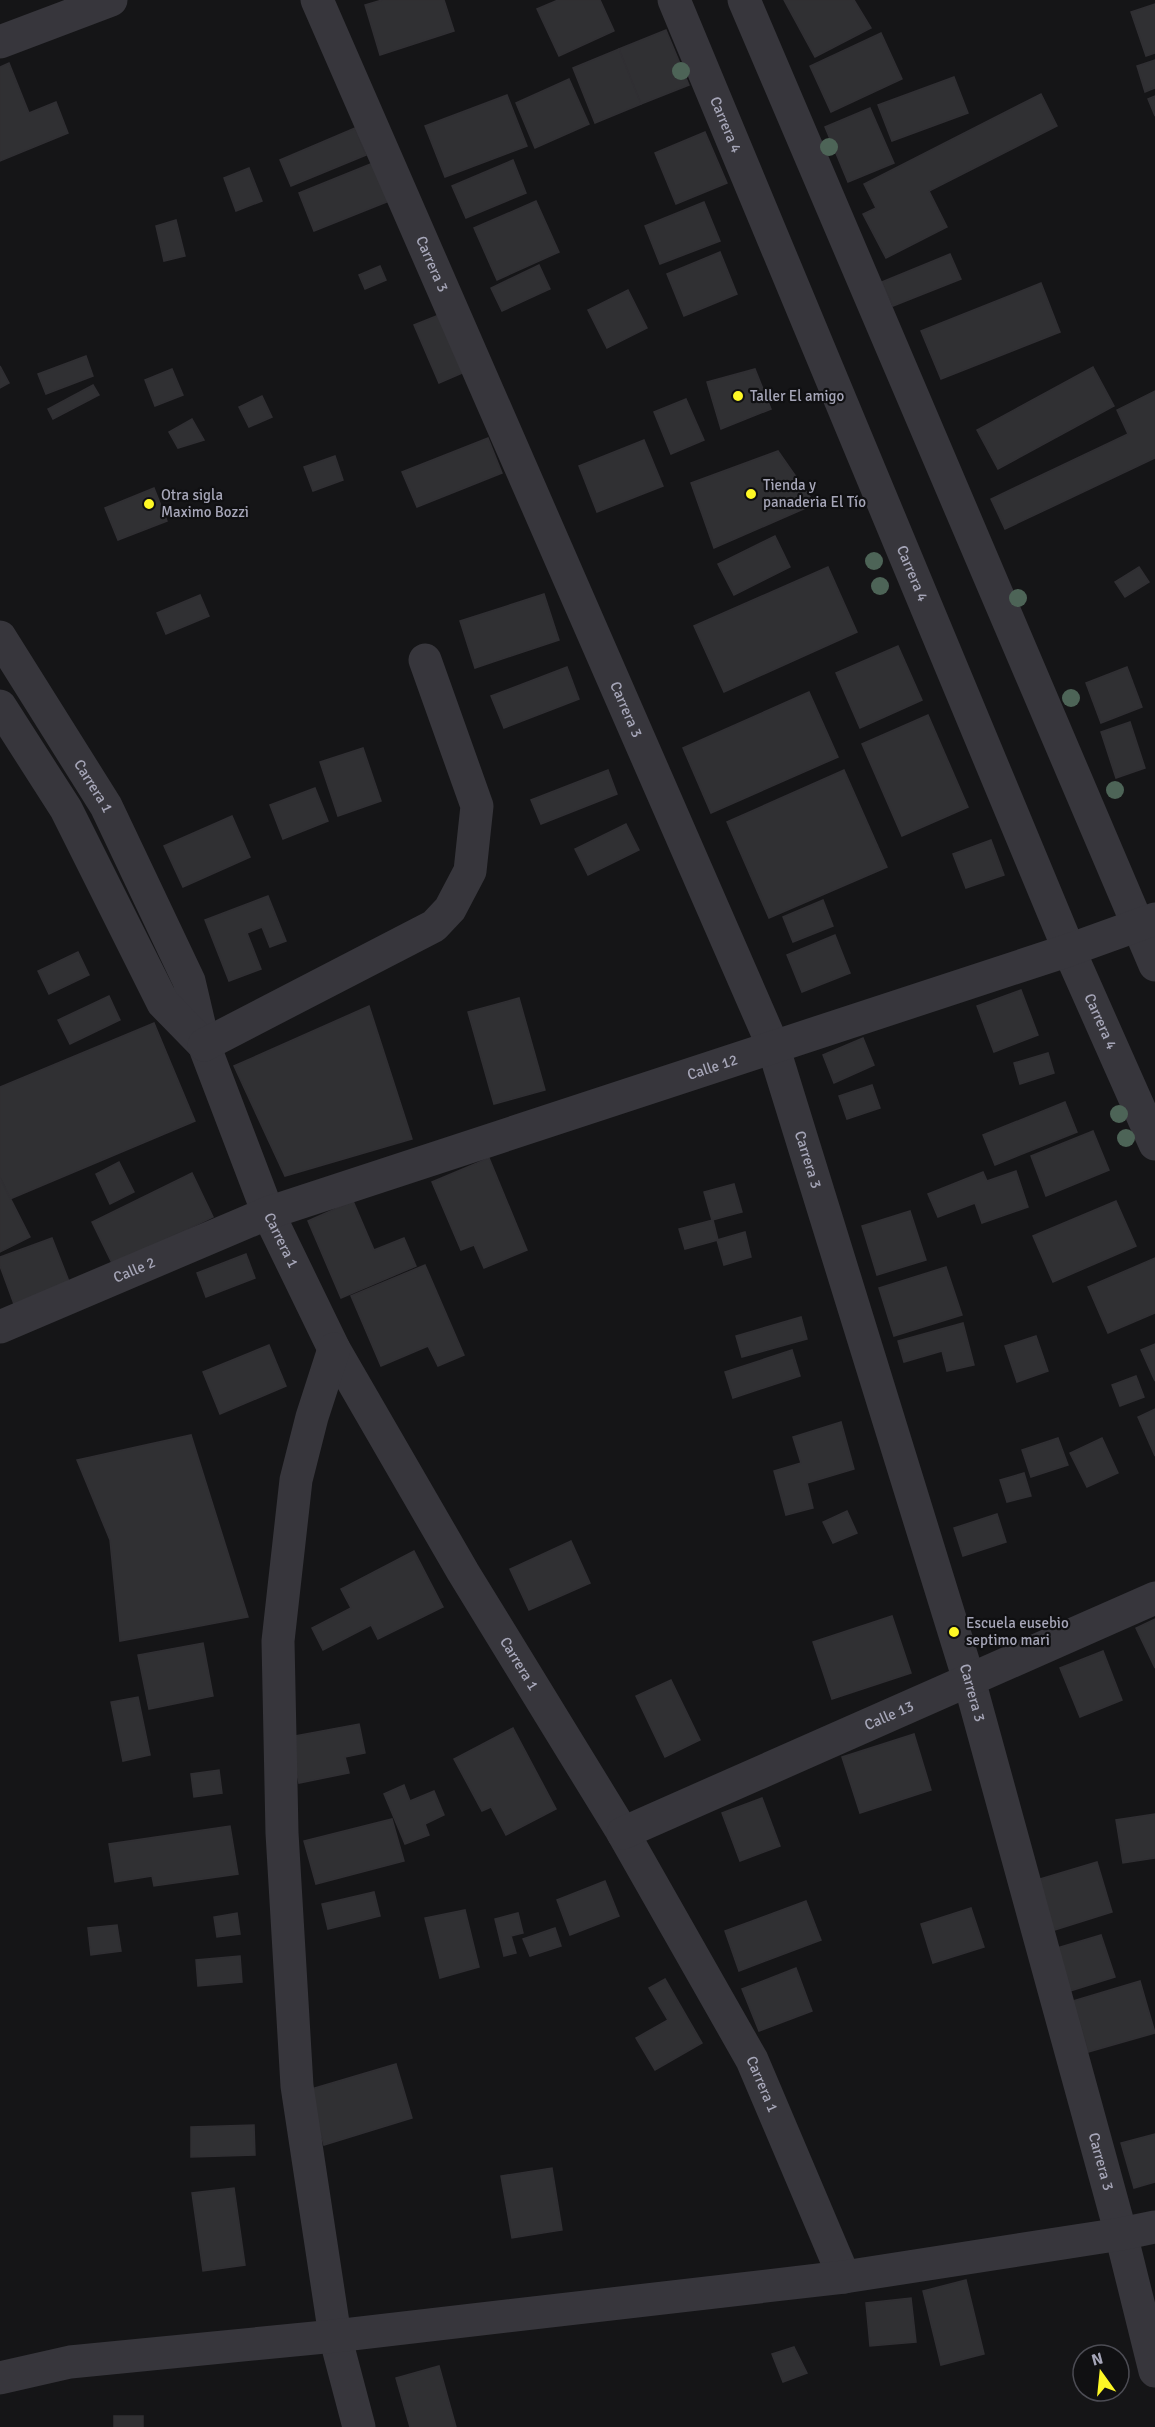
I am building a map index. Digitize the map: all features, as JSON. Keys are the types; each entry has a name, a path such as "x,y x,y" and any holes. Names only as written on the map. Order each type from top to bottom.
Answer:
{"street":[{"path":"0,42 111,0"},
{"name":"Carrera 3","path":"317,0 773,1046 969,1680 1121,2234 1155,2371"},
{"name":"Carrera 4","path":"674,0 1069,950 1155,1144"},
{"path":"744,0 1147,922 1155,965"},
{"name":"Carrera 1","path":"0,637 106,806 189,981 204,1045 268,1213 334,1349 463,1572 623,1833 752,2060 844,2277"},
{"path":"204,1045 434,926 450,909 470,871 477,806 425,660"},
{"name":"Carrera 1","path":"0,706 66,809 162,1003 204,1045"},
{"name":"Calle 12","path":"268,1213 1069,950 1147,922"},
{"name":"Calle 2","path":"0,1327 268,1213"},
{"path":"334,1349 312,1417 296,1480 278,1641 282,1833 297,2086 335,2336 359,2427"},
{"name":"Calle 13","path":"623,1833 1155,1598"},
{"path":"0,2378 70,2362 335,2336 844,2277 1155,2227"}],"building":[{"path":"382,0 444,0 454,31 380,55 365,5"},
{"path":"558,0 600,0 614,31 559,56 537,9"},
{"path":"784,0 854,0 871,28 815,57"},
{"path":"1155,4 1155,53 1146,56 1131,12"},
{"path":"666,30 689,85 641,104 619,49"},
{"path":"881,33 902,79 831,112 810,66"},
{"path":"619,49 641,104 595,123 573,68"},
{"path":"1155,60 1155,88 1145,92 1137,66"},
{"path":"9,63 29,113 56,102 68,133 0,161 0,67"},
{"path":"954,77 968,113 892,141 878,105"},
{"path":"569,79 589,124 535,148 516,103"},
{"path":"1041,94 1057,126 929,191 947,227 886,258 863,214 876,208 864,184"},
{"path":"507,95 527,146 445,177 425,126"},
{"path":"1155,96 1155,116 1148,99"},
{"path":"870,108 894,163 848,182 825,127"},
{"path":"355,128 366,155 291,186 280,160"},
{"path":"705,132 727,183 676,204 655,153"},
{"path":"513,160 526,193 466,218 452,186"},
{"path":"373,163 389,201 314,231 299,193"},
{"path":"249,168 262,201 236,211 224,178"},
{"path":"536,201 559,252 497,280 474,228"},
{"path":"704,202 720,241 660,264 645,226"},
{"path":"176,220 185,256 164,261 156,226"},
{"path":"720,252 737,294 684,316 667,274"},
{"path":"950,254 961,279 893,306 882,282"},
{"path":"539,265 550,289 502,311 491,288"},
{"path":"380,266 386,280 365,289 359,275"},
{"path":"1041,283 1060,332 941,379 921,331"},
{"path":"628,290 647,328 607,348 588,310"},
{"path":"444,313 469,370 439,383 414,325"},
{"path":"86,356 93,376 46,394 38,374"},
{"path":"0,366 9,383 0,388"},
{"path":"1093,367 1114,406 998,469 977,430"},
{"path":"172,369 183,395 155,406 145,380"},
{"name":"Taller El amigo","path":"755,369 771,409 721,429 707,382"},
{"path":"93,385 99,395 53,419 48,409"},
{"path":"1155,391 1155,458 1005,529 991,499 1128,434 1117,410"},
{"path":"262,396 272,417 249,427 239,407"},
{"path":"686,399 704,440 671,454 654,412"},
{"path":"192,419 204,440 178,448 169,432"},
{"path":"488,438 502,473 417,507 402,472"},
{"path":"644,440 663,486 597,512 579,466"},
{"name":"Tienda y panaderia El Tío","path":"778,451 815,504 714,548 691,483"},
{"path":"335,456 343,480 313,491 304,467"},
{"path":"154,488 167,521 118,540 105,508"},
{"path":"775,536 790,567 734,595 718,564"},
{"path":"828,567 857,632 724,692 694,626"},
{"path":"1139,567 1149,582 1125,597 1115,582"},
{"path":"544,594 559,640 475,668 460,621"},
{"path":"200,595 209,616 166,634 157,613"},
{"path":"898,646 922,700 860,728 836,673"},
{"path":"567,667 579,699 504,728 491,696"},
{"path":"1127,667 1142,707 1101,723 1086,683"},
{"path":"809,692 838,757 711,813 683,748"},
{"path":"928,715 968,807 902,836 862,744"},
{"path":"1130,722 1145,768 1116,778 1101,732"},
{"path":"363,748 381,801 338,816 320,762"},
{"path":"608,770 617,794 541,824 531,800"},
{"path":"844,770 887,867 769,918 727,822"},
{"path":"315,788 328,821 283,839 270,805"},
{"path":"232,816 250,857 183,887 164,846"},
{"path":"626,824 639,850 588,875 575,849"},
{"path":"991,840 1004,875 966,888 953,854"},
{"path":"268,896 286,941 270,947 262,927 247,933 261,969 229,981 205,920"},
{"path":"823,900 833,926 793,942 783,917"},
{"path":"835,935 850,973 802,992 787,955"},
{"path":"78,952 89,975 49,994 38,971"},
{"path":"1021,990 1038,1035 994,1052 977,1006"},
{"path":"109,996 120,1020 70,1044 58,1020"},
{"path":"519,998 545,1090 494,1104 468,1012"},
{"path":"369,1006 412,1139 285,1176 234,1066"},
{"path":"154,1023 195,1121 10,1199 0,1178 0,1087"},
{"path":"863,1038 874,1065 834,1083 823,1055"},
{"path":"1048,1053 1054,1073 1020,1084 1014,1063"},
{"path":"872,1085 880,1108 847,1119 839,1096"},
{"path":"1065,1102 1077,1132 995,1165 983,1135"},
{"path":"1093,1131 1109,1170 1046,1196 1031,1156"},
{"path":"489,1158 527,1250 484,1268 474,1245 461,1250 432,1182"},
{"path":"119,1162 134,1192 110,1204 96,1174"},
{"path":"1016,1171 1028,1207 982,1223 975,1203 938,1217 928,1194 983,1172 987,1181"},
{"path":"192,1173 213,1217 113,1265 92,1222"},
{"path":"0,1178 30,1237 0,1252"},
{"path":"734,1184 742,1212 712,1220 704,1192"},
{"path":"353,1201 374,1250 404,1238 416,1266 341,1298 308,1221"},
{"path":"1116,1201 1136,1246 1053,1282 1033,1236"},
{"path":"910,1211 926,1260 877,1275 862,1226"},
{"path":"713,1220 718,1240 685,1249 679,1229"},
{"path":"745,1232 751,1257 724,1265 717,1240"},
{"path":"52,1238 70,1284 14,1304 0,1266 0,1257"},
{"path":"246,1254 255,1278 206,1297 197,1273"},
{"path":"1155,1258 1155,1313 1108,1333 1088,1287"},
{"path":"425,1265 464,1355 438,1366 428,1346 381,1366 351,1296"},
{"path":"946,1267 962,1315 894,1336 879,1288"},
{"path":"801,1317 807,1339 742,1357 736,1336"},
{"path":"963,1323 974,1365 947,1371 942,1351 904,1362 898,1341"},
{"path":"1036,1336 1048,1371 1017,1382 1005,1346"},
{"path":"1155,1344 1155,1381 1141,1350"},
{"path":"269,1345 286,1386 220,1414 203,1372"},
{"path":"792,1350 800,1376 733,1398 725,1372"},
{"path":"1136,1376 1144,1397 1120,1406 1112,1385"},
{"path":"1155,1409 1155,1456 1138,1417"},
{"path":"841,1422 854,1469 807,1483 813,1508 786,1515 774,1471 801,1463 793,1437"},
{"path":"191,1435 248,1617 120,1641 110,1540 77,1460"},
{"path":"1058,1438 1068,1465 1031,1477 1022,1450"},
{"path":"1102,1438 1118,1473 1087,1487 1070,1453"},
{"path":"1024,1473 1031,1496 1007,1502 1000,1480"},
{"path":"847,1511 857,1533 833,1543 823,1522"},
{"path":"997,1514 1006,1542 963,1556 954,1528"},
{"path":"571,1541 590,1583 529,1610 510,1569"},
{"path":"414,1551 443,1607 378,1639 371,1625 323,1650 312,1628 351,1608 341,1589"},
{"path":"892,1616 911,1673 832,1699 813,1642"},
{"path":"1155,1619 1155,1668 1136,1628"},
{"path":"203,1643 213,1696 149,1709 138,1655"},
{"path":"1103,1651 1122,1700 1080,1717 1060,1668"},
{"path":"671,1680 700,1740 665,1757 636,1696"},
{"path":"138,1697 150,1755 123,1761 111,1702"},
{"path":"359,1724 365,1753 345,1757 349,1773 299,1783 289,1737"},
{"path":"513,1728 556,1809 506,1835 491,1807 482,1811 454,1759"},
{"path":"914,1734 931,1790 860,1813 842,1757"},
{"path":"219,1770 222,1793 194,1797 191,1774"},
{"path":"404,1785 410,1801 434,1791 444,1815 425,1824 429,1835 405,1844 384,1794"},
{"path":"762,1798 780,1846 740,1861 722,1813"},
{"path":"1155,1814 1155,1858 1123,1863 1116,1820"},
{"path":"392,1819 404,1861 316,1884 304,1841"},
{"path":"230,1826 238,1874 154,1886 152,1876 115,1882 109,1844"},
{"path":"1097,1862 1112,1912 1045,1933 1030,1882"},
{"path":"605,1881 619,1916 570,1935 557,1900"},
{"path":"374,1892 380,1916 328,1929 322,1904"},
{"path":"806,1901 821,1940 739,1971 725,1931"},
{"path":"971,1908 984,1947 933,1963 921,1924"},
{"path":"465,1910 479,1967 440,1978 425,1918"},
{"path":"237,1913 240,1934 217,1937 214,1917"},
{"path":"518,1913 523,1933 511,1936 516,1953 504,1956 495,1919"},
{"path":"117,1925 121,1951 91,1955 88,1928"},
{"path":"555,1928 561,1946 530,1956 523,1939"},
{"path":"1101,1935 1115,1977 1070,1991 1057,1948"},
{"path":"240,1956 242,1982 198,1986 196,1960"},
{"path":"796,1968 812,2011 759,2031 742,1989"},
{"path":"665,1979 702,2043 655,2070 636,2038 668,2020 649,1988"},
{"path":"1140,1981 1155,2033 1088,2052 1073,2001"},
{"path":"396,2064 412,2118 324,2145 308,2090"},
{"path":"254,2125 255,2155 191,2157 191,2127"},
{"path":"1155,2134 1155,2182 1134,2188 1121,2143"},
{"path":"552,2168 562,2230 512,2238 501,2176"},
{"path":"234,2188 245,2265 203,2271 192,2193"},
{"path":"966,2280 984,2354 941,2365 923,2291"},
{"path":"911,2298 916,2342 870,2346 866,2303"},
{"path":"794,2347 807,2373 783,2382 772,2354"},
{"path":"439,2366 456,2427 410,2427 396,2378"},
{"path":"114,2416 143,2416 143,2427 114,2427"}],"place":[{"name":"Taller El amigo","path":"738,396"},
{"name":"Tienda y panaderia El Tío","path":"751,494"},
{"name":"Otra sigla Maximo Bozzi","path":"149,504"},
{"name":"Escuela eusebio septimo mari","path":"954,1632"}]}
